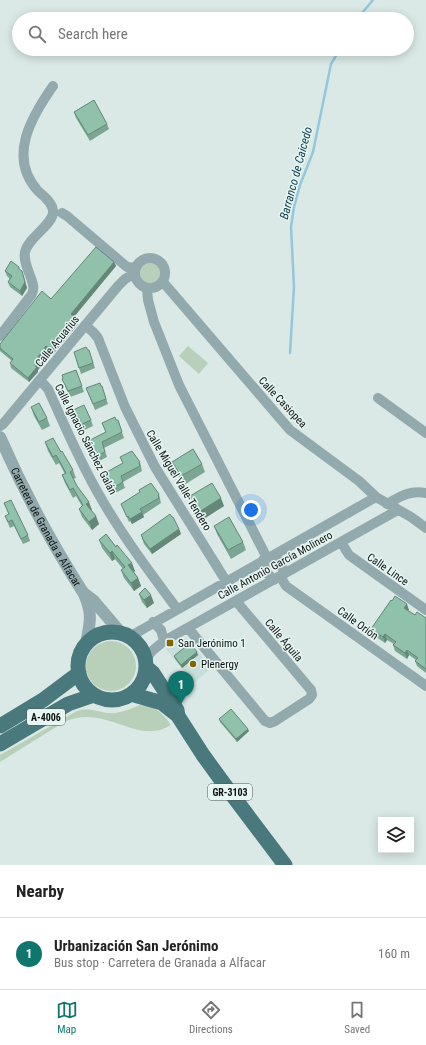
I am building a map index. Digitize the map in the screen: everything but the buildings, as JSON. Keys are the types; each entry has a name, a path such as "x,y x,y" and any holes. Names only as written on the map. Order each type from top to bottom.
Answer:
{"main road":[{"path":"86,644 102,634 112,632 125,635"},
{"name":"GR-3103","path":"125,635 137,643 142,651 145,663 169,697 177,710 178,716"},
{"name":"GR-3103","path":"79,674 78,663 86,644"},
{"path":"79,674 87,689 94,695 103,699 112,700 131,694 139,687 144,677 145,663"},
{"name":"A-4006","path":"0,726 43,700 79,674"},
{"name":"GR-3103","path":"131,694 162,703 178,716 203,755 285,865"},
{"name":"A-4006","path":"0,744 68,704 94,695"}],"street":[{"path":"0,336 32,294 33,285 25,260 25,252 28,245 52,218 54,212 51,204 36,188 26,171 23,157 25,139 36,110 53,86"},
{"path":"62,213 135,271"},
{"path":"147,258 157,259 164,267 166,272 163,282 156,288 147,289 142,287 138,283 135,271 138,263 147,258"},
{"name":"Calle Acuarius","path":"0,426 118,286 135,271"},
{"name":"Calle Casiopea","path":"163,282 290,430 359,480 376,497 411,517 426,528"},
{"path":"147,289 148,300 154,322 179,385 268,558 266,572 279,577 281,563 268,558"},
{"name":"Calle Miguel Valle-Tendero","path":"85,325 98,338 125,407 155,467 226,581"},
{"name":"Calle Ignacio Sánchez Galán","path":"40,380 48,389 98,494 137,554 177,609"},
{"path":"378,398 426,433"},
{"name":"Carretera de Granada a Alfacar","path":"0,437 17,476 38,517 84,594 90,607 91,618 86,644"},
{"path":"387,504 406,494 415,492 426,493"},
{"name":"Calle Antonio García Molinero","path":"125,635 154,622 376,497"},
{"name":"Calle Antonio García Molinero","path":"145,663 152,650 164,641 398,510"},
{"name":"Calle Lince","path":"341,542 349,555 426,610"},
{"name":"Calle Orión","path":"279,577 286,586 426,686"},
{"name":"Carretera de Granada a Alfacar","path":"84,594 94,600 125,635"},
{"name":"Calle Águila","path":"188,628 265,721 270,723 274,721 309,699 312,695 311,690 236,601"},
{"path":"154,622 161,630 164,641"}],"shaded area":[{"name":"Plenergy","path":"181,638 188,639 211,668 194,683 166,649"}],"green space":[{"path":"150,263 157,266 160,273 157,280 150,283 143,280 140,273 143,266"},
{"path":"188,346 208,363 199,374 179,356"},
{"path":"106,641 116,641 129,648 136,661 136,671 129,684 116,691 106,691 97,687 90,680 86,671 86,661 90,652 97,645"},
{"path":"140,705 150,707 158,711 171,725 156,731 142,731 98,718 82,717 64,722 0,762 0,755 77,711 90,710 117,713"}],"waterway":[{"name":"Barranco de Caicedo","path":"363,12 373,0"},
{"name":"Barranco de Caicedo","path":"290,353 294,287 291,227 294,207 300,185 313,152 331,64 336,56"}],"place":[{"name":"San Jerónimo 1","path":"170,643"},
{"name":"Plenergy","path":"193,664"},
{"name":"Urbanización San Jerónimo","path":"181,704"}]}
